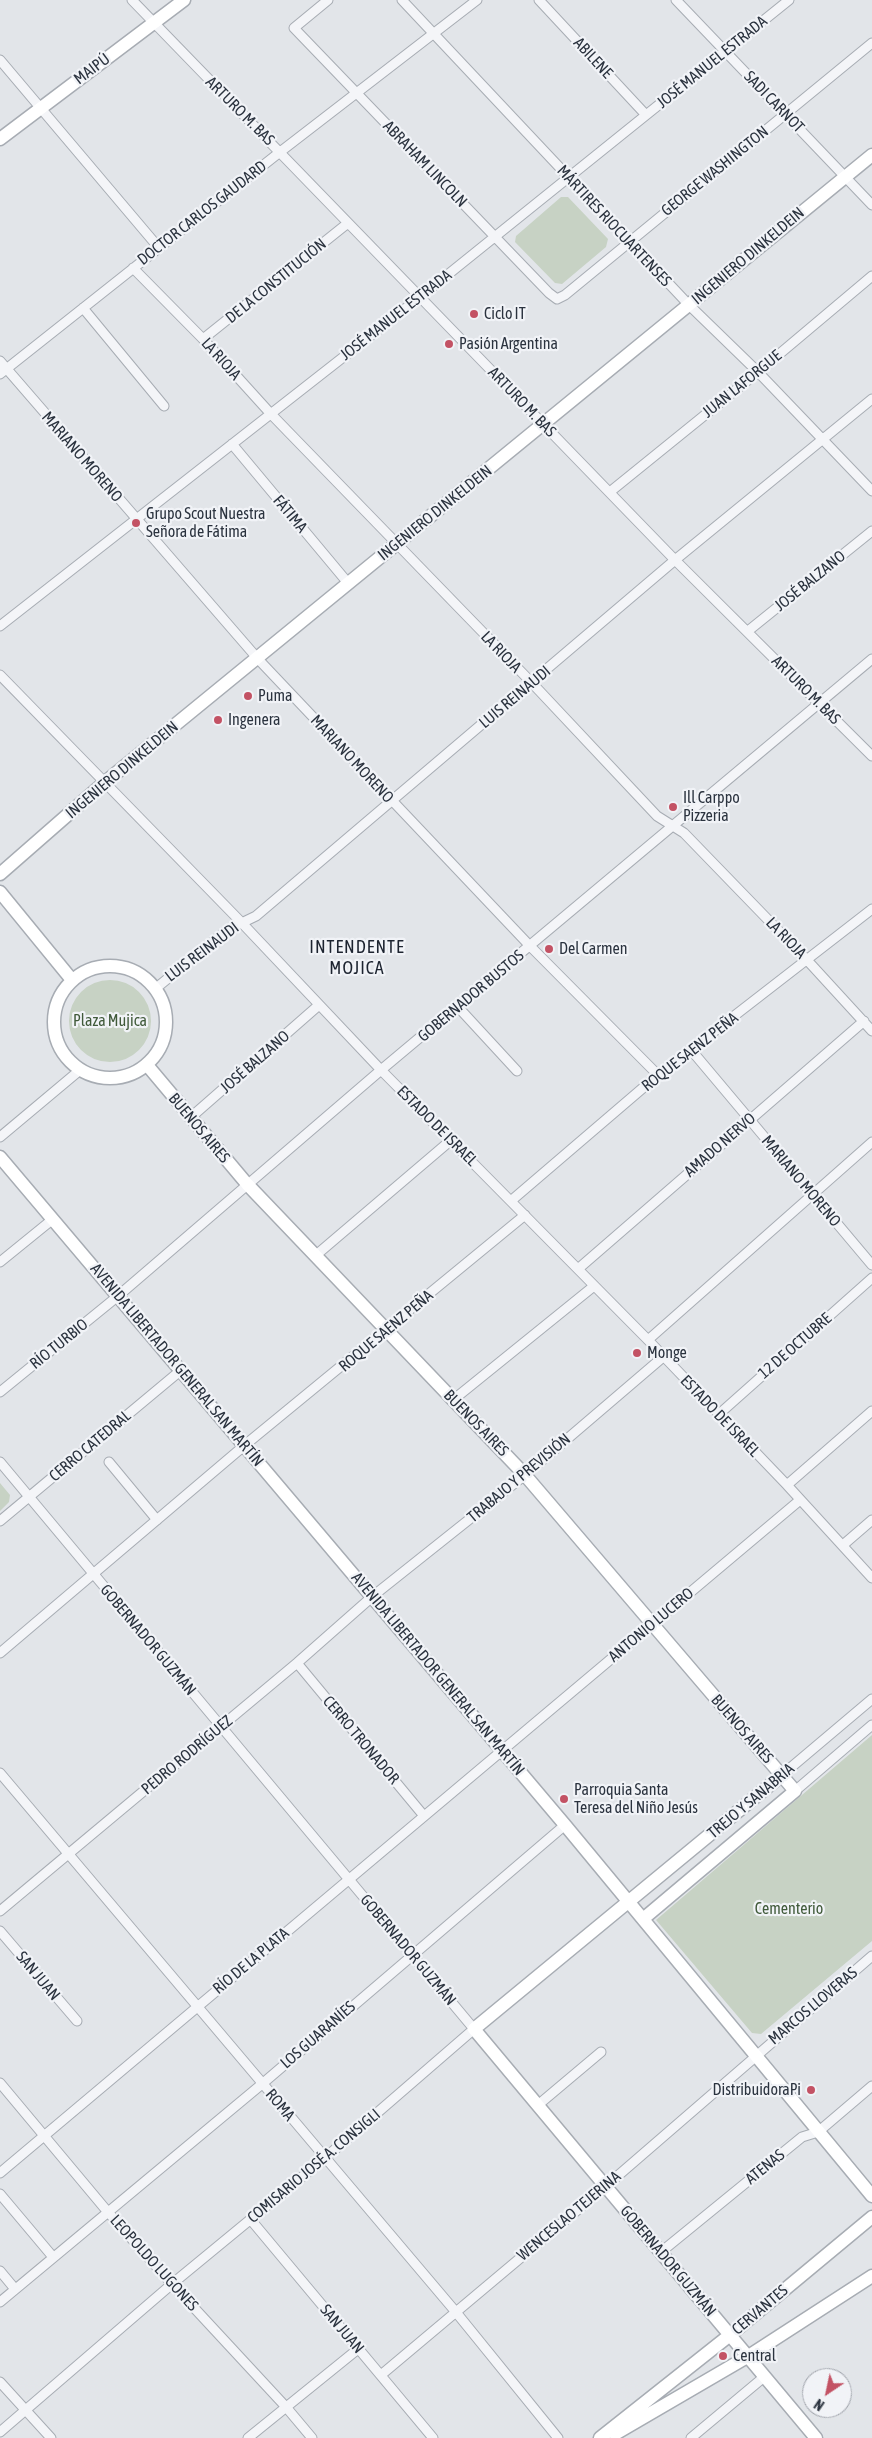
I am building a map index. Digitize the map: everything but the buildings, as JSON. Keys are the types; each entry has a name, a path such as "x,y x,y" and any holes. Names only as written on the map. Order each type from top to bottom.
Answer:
{"main road":[{"name":"MAIPÚ","path":"0,139 184,0"},
{"name":"INGENIERO DINKELDEIN","path":"0,874 104,783 872,155"},
{"path":"0,892 72,980"},
{"path":"106,966 124,968 133,972 155,988 163,1003 166,1020 164,1036 158,1052 147,1065 132,1074 114,1079 96,1077 80,1070 68,1060 60,1048 54,1027 56,1005 62,992 72,980 88,970 106,966"},
{"name":"BUENOS AIRES","path":"147,1065 247,1184 525,1475 795,1791"},
{"name":"AVENIDA LIBERTADOR GENERAL SAN MARTÍN","path":"0,1157 180,1372 245,1445 373,1596 872,2196"},
{"name":"TREJO Y SANABRIA","path":"628,1902 782,1775"},
{"name":"TREJO Y SANABRIA","path":"643,1919 795,1791"},
{"name":"COMISARIO JOSÉ A. CONSIGLI","path":"474,2029 628,1902"},
{"name":"GOBERNADOR GUZMÁN","path":"474,2029 816,2438"},
{"name":"CERVANTES","path":"600,2438 730,2335 872,2217"},
{"name":"CERVANTES","path":"608,2438 747,2357 872,2276"}],"street":[{"name":"ARTURO M. BAS","path":"132,0 675,560 872,756"},
{"name":"ABRAHAM LINCOLN","path":"328,0 294,28 548,294 557,299"},
{"name":"MÁRTIRES RIOCUARTENSES","path":"402,0 689,305 758,372 872,490"},
{"name":"DOCTOR CARLOS GAUDARD","path":"3,372 280,152 477,0"},
{"name":"ABILENE","path":"539,0 646,115"},
{"name":"SADI CARNOT","path":"676,0 872,205"},
{"name":"JOSÉ MANUEL ESTRADA","path":"0,626 420,297 493,236 789,0"},
{"name":"GEORGE WASHINGTON","path":"557,299 565,295 872,43"},
{"path":"0,60 159,248"},
{"name":"DE LA CONSTITUCIÓN","path":"203,339 348,223"},
{"name":"LA RIOJA","path":"133,268 203,339 270,413 532,683 657,816 674,825 807,960 872,1031"},
{"name":"JUAN LAFORGUE","path":"610,491 758,372 872,276"},
{"path":"83,308 164,406"},
{"name":"MARIANO MORENO","path":"0,362 3,372 258,659 530,946 658,1076"},
{"name":"LUIS REINAUDI","path":"155,988 227,930 256,916 675,560 872,400"},
{"name":"FÁTIMA","path":"232,444 348,583"},
{"name":"JOSÉ BALZANO","path":"748,631 872,531"},
{"name":"GOBERNADOR BUSTOS","path":"118,1296 381,1070 872,659"},
{"name":"ESTADO DE ISRAEL","path":"0,675 241,922 450,1141 512,1200 648,1340 787,1485 872,1578"},
{"name":"ROQUE SAENZ PEÑA","path":"512,1200 658,1076 692,1052 872,909"},
{"name":"JOSÉ BALZANO","path":"190,1118 319,1005"},
{"path":"458,1007 517,1072"},
{"name":"AMADO NERVO","path":"578,1270 864,1021"},
{"name":"MARIANO MORENO","path":"692,1052 872,1265"},
{"path":"0,1136 80,1070"},
{"path":"315,1256 450,1141"},
{"path":"648,1340 872,1142"},
{"name":"ROQUE SAENZ PEÑA","path":"0,1653 245,1445 525,1215"},
{"path":"0,1262 53,1219"},
{"name":"12 DE OCTUBRE","path":"718,1414 872,1278"},
{"path":"453,1400 594,1286"},
{"name":"RÍO TURBIO","path":"0,1392 118,1296"},
{"name":"TRABAJO Y PREVISIÓN","path":"373,1596 525,1475 663,1357"},
{"name":"CERRO CATEDRAL","path":"0,1521 180,1372"},
{"path":"787,1485 872,1411"},
{"name":"GOBERNADOR GUZMÁN","path":"0,1462 474,2029"},
{"path":"110,1462 157,1520"},
{"name":"ANTONIO LUCERO","path":"502,1751 800,1500"},
{"path":"843,1545 872,1520"},
{"name":"PEDRO RODRÍGUEZ","path":"0,1911 297,1663 373,1596"},
{"name":"CERRO TRONADOR","path":"297,1663 424,1816"},
{"name":"TREJO Y SANABRIA","path":"782,1775 872,1699"},
{"name":"TREJO Y SANABRIA","path":"795,1791 872,1725"},
{"name":"RÍO DE LA PLATA","path":"0,2172 502,1751"},
{"name":"ROMA","path":"0,1773 455,2311 558,2438"},
{"name":"LOS GUARANÍES","path":"0,2302 107,2211 262,2084 565,1825"},
{"name":"SAN JUAN","path":"0,1931 77,2021"},
{"name":"MARCOS LLOVERAS","path":"755,2056 872,1956"},
{"name":"COMISARIO JOSÉ A. CONSIGLI","path":"0,2432 172,2284 325,2158 474,2029"},
{"path":"538,2104 601,2052"},
{"name":"WENCESLAO TEJERINA","path":"381,2374 606,2186 755,2056"},
{"name":"LEOPOLDO LUGONES","path":"0,2083 107,2211 286,2406 312,2438"},
{"name":"ATENAS","path":"661,2252 802,2137 818,2132 872,2086"},
{"path":"0,2194 53,2257"},
{"name":"SAN JUAN","path":"251,2220 433,2438"},
{"path":"0,2271 15,2289"},
{"path":"248,2438 358,2349"},
{"path":"691,2438 764,2377"},
{"path":"0,2382 52,2438"}],"green space":[{"path":"561,197 568,197 608,239 606,247 562,284 555,283 515,242 516,236"},
{"name":"Plaza Mujica","path":"110,980 126,983 139,992 148,1005 151,1021 148,1037 139,1050 126,1059 110,1062 94,1059 81,1050 72,1037 69,1021 72,1005 81,992 94,983"},
{"path":"0,1483 10,1495 9,1502 0,1511"},
{"name":"Cementerio","path":"872,1735 872,1941 761,2034 752,2033 656,1920"}],"place":[{"name":"Ciclo IT","path":"474,314"},
{"name":"Pasión Argentina","path":"449,344"},
{"name":"Grupo Scout Nuestra Señora de Fátima","path":"136,523"},
{"name":"Puma","path":"248,696"},
{"name":"Ingenera","path":"218,720"},
{"name":"Ill Carppo Pizzeria","path":"673,807"},
{"name":"Del Carmen","path":"549,949"},
{"name":"Monge","path":"637,1353"},
{"name":"Parroquia Santa Teresa del Niño Jesús","path":"564,1799"},
{"name":"DistribuidoraPi","path":"811,2090"},
{"name":"Central","path":"723,2356"}],"district":[{"name":"INTENDENTE MOJICA","path":"357,958"}]}
